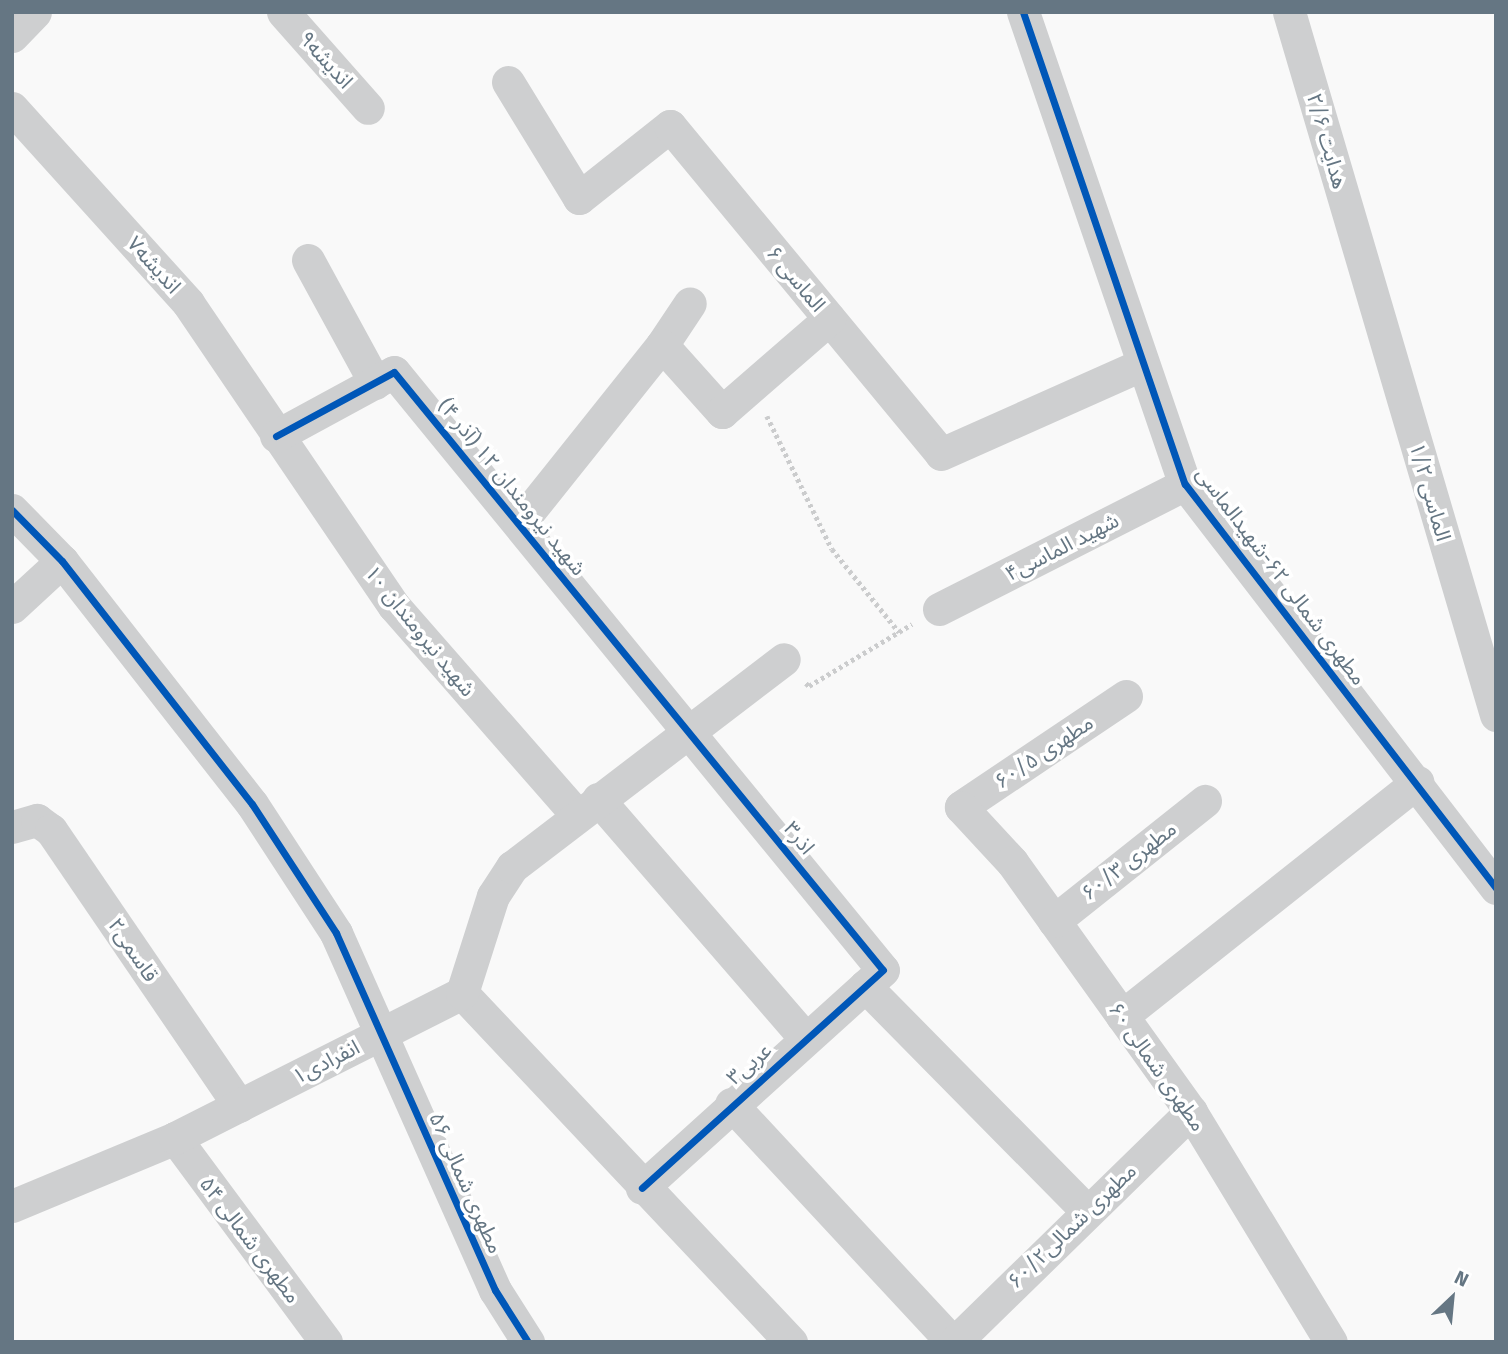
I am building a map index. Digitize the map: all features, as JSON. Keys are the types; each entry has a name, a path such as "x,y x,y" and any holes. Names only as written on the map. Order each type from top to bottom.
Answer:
{"street":[{"path":"12,36 35,12"},
{"name":"اندیشه۹","path":"283,12 368,108"},
{"name":"مطهری شمالی ۶۲-شهیدالماسی","path":"1023,12 1185,484 1496,888"},
{"name":"هدایت ۲/۶","path":"1289,12 1365,269"},
{"name":"الماسی ۶","path":"508,82 579,198 670,126 941,454 1143,364"},
{"name":"اندیشه۷","path":"12,108 188,303 276,436"},
{"path":"308,260 375,383"},
{"name":"الماسی ۱/۲","path":"1365,269 1496,715"},
{"path":"519,524 662,345 690,303"},
{"path":"662,345 722,412 829,319"},
{"name":"شهید نیرومندان ۱۲ (آذر ۴)","path":"276,436 394,372 688,729"},
{"name":"شهید نیرومندان ۱۰","path":"276,436 394,606 806,1038"},
{"name":"شهید الماسی۴","path":"939,609 1185,484"},
{"name":"مطهری شمالی ۵۶","path":"12,510 62,561 252,804 335,933 495,1290 528,1342"},
{"path":"12,607 62,561"},
{"path":"784,659 688,729 501,879 462,993 642,1188 791,1342"},
{"name":"مطهری ۶۰/۵","path":"961,807 1126,696"},
{"name":"اذر۳","path":"688,729 874,978 1086,1210"},
{"path":"1122,1016 1417,782"},
{"name":"مطهری ۶۰/۳","path":"1054,921 1205,801"},
{"name":"مطهری شمالی ۶۰","path":"961,807 1012,862 1191,1112 1331,1342"},
{"name":"قاسمی۲","path":"12,827 37,820 51,830 239,1106"},
{"name":"عربی۳","path":"642,1188 731,1104 874,978"},
{"name":"انفرادی۱","path":"12,1206 175,1138 462,993"},
{"path":"731,1104 954,1342"},
{"name":"مطهری شمالی۶۰/۲","path":"954,1342 1086,1210 1191,1112"},
{"name":"مطهری شمالی ۵۴","path":"175,1138 326,1342"}],"path":[{"path":"748,389 772,423 832,549 899,632 809,686 784,659"}],"cycle path":[{"path":"1023,12 1185,484 1496,888"},
{"path":"276,436 394,372 883,970 642,1188"},
{"path":"12,510 62,561 252,804 336,933 495,1290 528,1342"}]}
